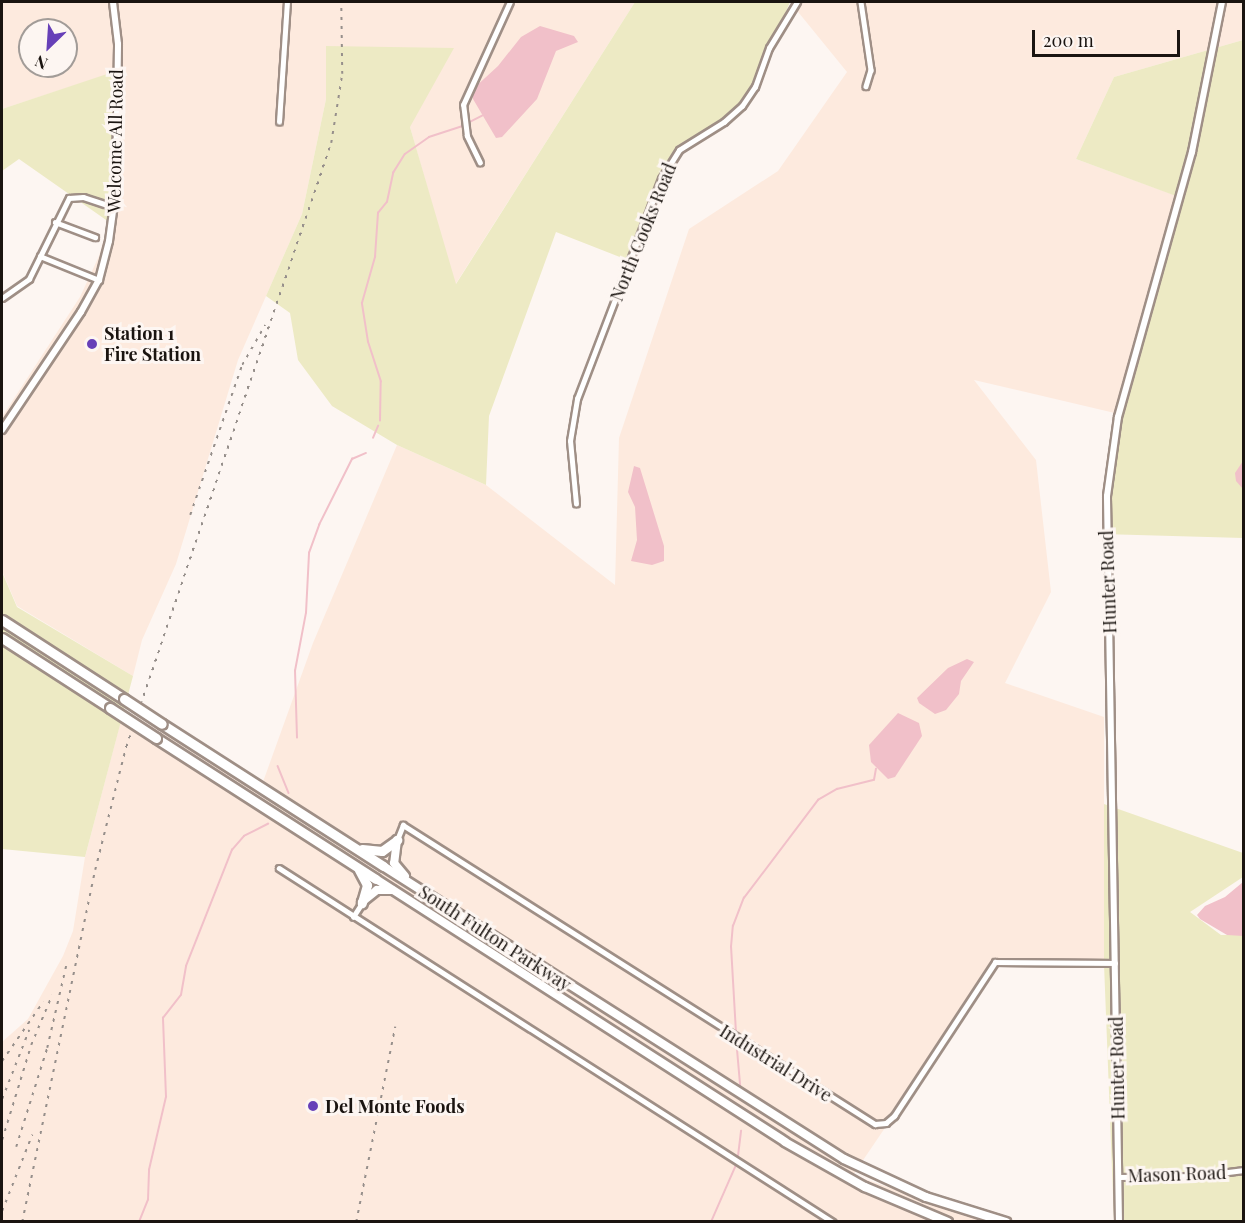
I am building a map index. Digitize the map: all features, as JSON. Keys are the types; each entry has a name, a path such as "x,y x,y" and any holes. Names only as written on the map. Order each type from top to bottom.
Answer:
{"highway":[{"name":"South Fulton Parkway","path":"2,620 844,1160 926,1197 1006,1221"},
{"name":"South Fulton Parkway","path":"2,638 823,1165 889,1199 948,1221"},
{"path":"347,843 377,852 388,849 397,840"},
{"path":"397,840 396,866 423,892"},
{"path":"356,866 367,882 362,903"},
{"path":"362,903 377,890 395,891"}],"street":[{"name":"Welcome All Road","path":"2,430 62,343 99,280 116,207 118,44 114,2"},
{"path":"279,122 287,2"},
{"path":"480,163 467,136 463,105 510,2"},
{"name":"North Cooks Road","path":"576,504 570,441 576,399 661,179 679,150 724,123 742,106 755,87 769,48 797,2"},
{"path":"861,2 871,70 866,86"},
{"name":"Hunter Road","path":"1119,1177 1106,536 1110,466 1129,374 1192,152 1222,2"},
{"path":"2,298 28,279 69,198 83,197 105,204"},
{"path":"55,222 95,237"},
{"path":"40,256 99,280"},
{"name":"Industrial Drive","path":"397,840 404,825 875,1124 886,1123 894,1116 995,962 1115,963"},
{"path":"279,868 833,1221"},
{"path":"353,917 362,903"},
{"name":"Mason Road","path":"1119,1221 1119,1177 1196,1176 1244,1170"}],"shaded area":[{"path":"2,2 635,2 455,285 410,127 326,46 326,99 302,214 238,360 176,564 142,640 133,676 17,606 2,571 2,417 80,297 99,256 110,218 117,150 112,73 2,109"},
{"path":"635,2 790,2 754,89 737,109 668,163 630,261 556,232 489,416 486,485 397,445 332,406 298,360 290,313 266,296 302,214 326,99 326,46 454,48 410,127 456,284"},
{"path":"790,2 1243,2 1243,40 1114,77 1076,159 1177,196 1119,414 974,380 1036,460 1051,592 1005,683 1104,717 1104,964 994,967 853,1175 985,1221 2,1221 2,1042 28,1019 63,956 73,931 85,857 124,709 259,793 313,643 397,445 486,485 615,585 619,438 689,229 778,171 847,72"},
{"path":"540,26 574,36 578,42 556,51 537,99 502,137 496,138 473,99 473,89 498,66 521,37"},
{"path":"1243,40 1243,538 1102,534 1119,414 1176,196 1076,159 1114,77"},
{"path":"113,72 117,150 109,222 19,159 2,171 2,109"},
{"path":"1243,461 1243,489 1236,481 1235,473"},
{"path":"634,466 640,468 664,546 664,561 652,565 631,561 637,540 635,507 628,492"},
{"path":"2,572 17,607 133,676 85,857 2,849"},
{"path":"967,659 974,662 961,681 959,694 946,710 935,714 919,703 917,698 948,668"},
{"path":"898,713 919,723 922,736 895,777 888,779 871,762 869,745"},
{"path":"1104,804 1243,853 1243,877 1190,912 1221,935 1243,935 1243,1221 1114,1221 1104,964"},
{"path":"1243,882 1243,936 1227,935 1200,919 1197,915 1205,906 1225,897"}],"waterway":[{"path":"468,123 482,116"},
{"path":"380,421 381,382 368,342 362,303 375,257 378,213 387,202 393,173 405,154 429,137 462,126"},
{"path":"373,438 378,426"},
{"path":"297,738 295,671 306,613 309,553 319,525 352,459 366,453"},
{"path":"278,766 289,793"},
{"path":"736,1033 731,947 733,926 744,898 818,800 837,789 874,780 876,769"},
{"path":"139,1222 148,1200 149,1170 166,1097 163,1018 181,995 186,966 232,850 244,836 268,824"},
{"path":"737,1044 741,1090"},
{"path":"738,1156 741,1131"},
{"path":"711,1222 736,1165"}],"railway":[{"path":"22,1222 95,870 126,747 331,143 342,74 341,2"},
{"path":"190,515 242,365 265,325"},
{"path":"16,1147 47,1048 66,966"},
{"path":"2,1140 31,1045 52,995"},
{"path":"2,1061 43,1002"},
{"path":"356,1222 395,1027"},
{"path":"2,1099 29,1030"},
{"path":"2,1211 32,1135"}],"place":[{"name":"Station 1 Fire Station","path":"92,344"},
{"name":"Del Monte Foods","path":"313,1106"}]}
